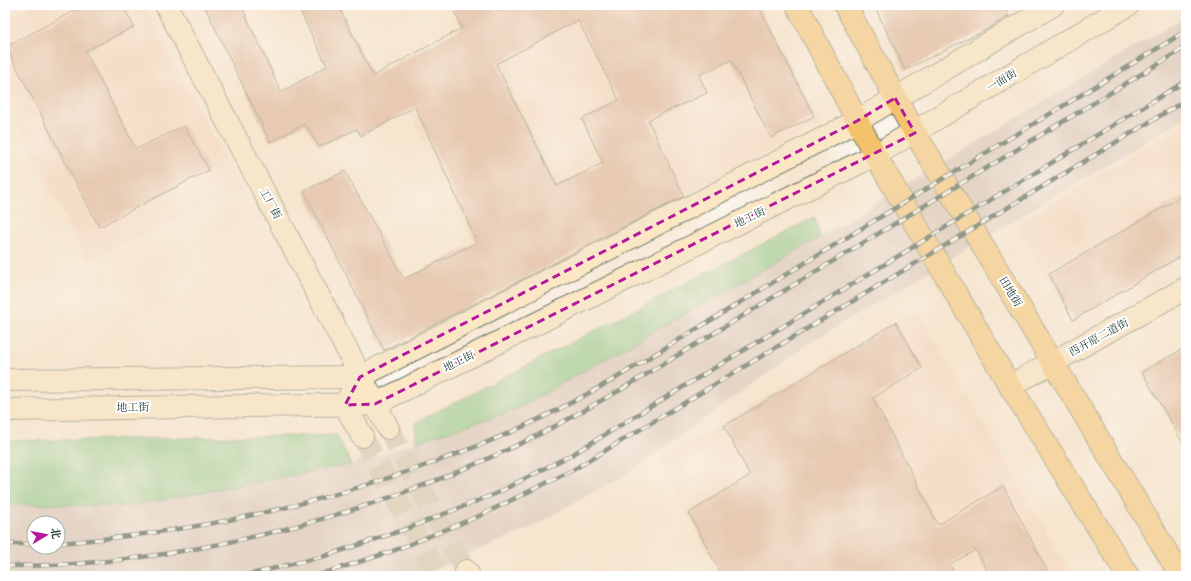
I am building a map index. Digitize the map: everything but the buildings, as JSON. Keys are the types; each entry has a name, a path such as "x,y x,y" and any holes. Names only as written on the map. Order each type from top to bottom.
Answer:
{"highway":[{"path":"797,5 875,155 1010,386 1128,576"},
{"name":"田地街","path":"845,5 915,133 1181,576"}],"main road":[{"name":"工厂街","path":"166,5 388,428"},
{"path":"5,380 360,377 857,121 1053,5"},
{"name":"一面街","path":"875,155 915,133 1128,5"},
{"name":"地工街","path":"5,410 375,404 875,155"},
{"name":"西开原二道街","path":"1010,386 1054,363 1186,288"},
{"path":"360,377 345,405 362,436"}],"highlighted area":[{"path":"895,98 915,133 375,404 345,405 360,377 857,121"}],"shaded area":[{"path":"34,5 143,5 240,190 87,261 5,97 5,19"},
{"path":"546,5 758,5 820,125 499,295 408,109"},
{"path":"1186,16 1186,117 808,344 633,470 530,528 418,576 5,576 5,504 129,506 351,464 517,409 820,237"},
{"path":"1186,122 1186,270 1081,333 1016,224"},
{"path":"916,309 1073,576 719,576 659,459"}],"green space":[{"path":"815,217 820,237 517,409 416,442 415,423"},
{"path":"337,435 351,464 129,506 5,504 5,441"}],"tunnel":[{"path":"388,428 466,571"},
{"path":"362,436 438,576"}],"railway":[{"path":"66,542 106,539 197,526 287,507 331,496 421,467 516,430 616,378 1186,31"},
{"path":"5,566 72,564 139,557 207,547 274,532 341,513 406,491 469,467 542,433 622,389 1186,47"},
{"path":"243,576 325,556 406,529 495,494 573,454 1186,81"},
{"path":"315,576 393,551 479,516 573,470 1186,100"},
{"path":"5,544 26,544"}]}
